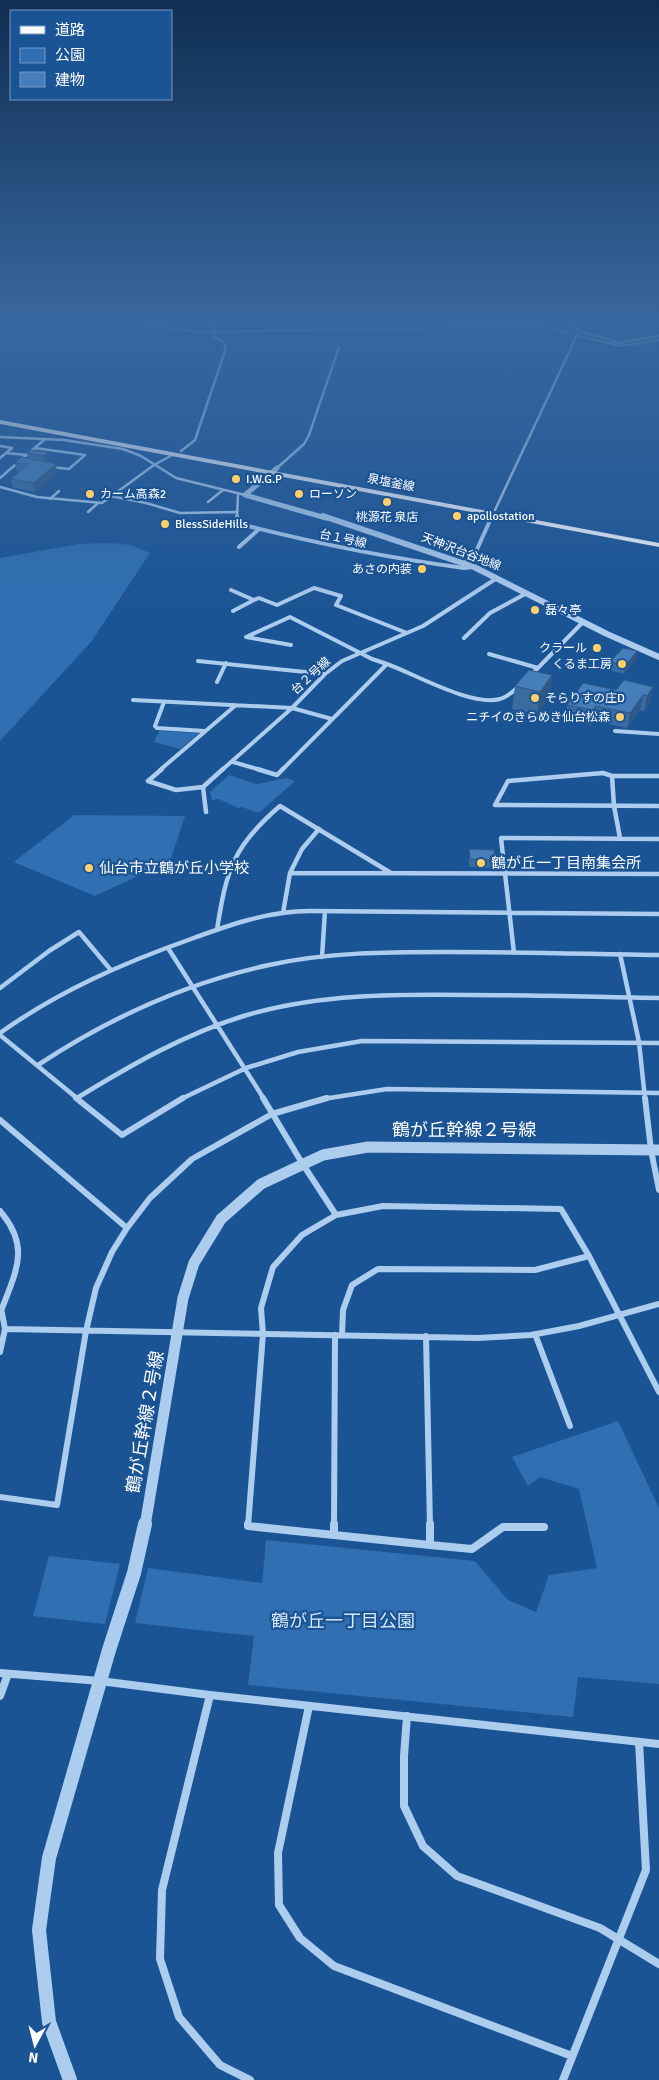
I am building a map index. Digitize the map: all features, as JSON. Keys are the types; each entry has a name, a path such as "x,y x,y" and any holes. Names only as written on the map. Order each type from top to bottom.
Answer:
{"main road":[{"name":"泉塩釜線","path":"0,421 275,470 659,545"},
{"name":"泉塩釜線","path":"0,421 39,430 177,452"},
{"name":"泉塩釜線","path":"494,512 659,541"}],"street":[{"path":"88,512 98,503 194,440 201,419"},
{"path":"0,437 83,442 123,450 141,456 154,466 176,478 245,495 304,444 314,419"},
{"path":"464,563 474,556 538,419"},
{"path":"32,439 39,430"},
{"path":"0,478 46,439"},
{"path":"0,446 12,448 0,458"},
{"path":"35,448 85,454 69,469 44,466"},
{"path":"6,453 27,456"},
{"path":"19,462 27,464"},
{"path":"0,487 37,497 98,503"},
{"path":"208,502 223,490"},
{"path":"50,499 59,491"},
{"path":"111,496 146,503 180,513 236,512 238,494"},
{"name":"天神沢台谷地線","path":"245,495 296,508 464,563 497,577 583,622 659,657"},
{"name":"台１号線","path":"236,512 237,520 240,524 259,529 388,558 464,568 474,567"},
{"path":"239,547 259,529"},
{"name":"台２号線","path":"203,787 234,762 292,708 324,674 342,661 423,626 497,577"},
{"path":"233,611 260,598 277,605 293,598 300,598 314,588 341,596 336,605 407,633"},
{"path":"231,590 254,600"},
{"path":"464,638 490,613 527,593"},
{"path":"291,645 246,637 290,617 426,682 468,696 494,701 510,695 522,684"},
{"path":"528,679 583,622"},
{"path":"489,654 538,668"},
{"path":"198,661 324,674"},
{"path":"217,682 226,663"},
{"path":"234,762 277,775 387,664"},
{"path":"132,700 292,708 332,719"},
{"path":"164,702 155,726 157,728 206,731"},
{"path":"206,812 203,787 176,790 148,781 236,705"},
{"path":"615,731 659,734"},
{"path":"659,776 612,776 603,773 508,781 495,805 659,806"},
{"path":"612,776 614,806 620,838"},
{"path":"217,930 223,891 230,865 244,838 258,822 280,806 391,873"},
{"path":"283,912 290,873 295,858 319,829"},
{"path":"514,953 501,838 659,839"},
{"path":"290,873 659,874"},
{"path":"322,957 325,911"},
{"path":"659,914 283,912 217,930 110,969 65,990 30,1010 0,1034 122,1135 185,1096 246,1068 298,1052 362,1041 659,1043"},
{"path":"0,988 78,932 110,969"},
{"path":"168,948 216,1026 246,1068 272,1114 336,1215"},
{"path":"38,1065 103,1024 144,1005 192,986 235,973 306,958 380,952 659,955"},
{"path":"620,954 639,1042 659,1190"},
{"path":"78,1098 119,1072 169,1045 216,1026 311,1001 382,995 659,998"},
{"path":"0,1497 57,1505 86,1331 96,1288 112,1252 150,1198 192,1159 272,1114 328,1097 387,1089 659,1093"},
{"path":"0,1120 128,1228"},
{"name":"鶴が丘幹線２号線","path":"70,2080 49,2022 39,1930 49,1858 100,1681 134,1573 143,1536 183,1298 194,1263 221,1220 261,1184 302,1163 323,1155 368,1147 655,1150"},
{"path":"544,1527 503,1527 472,1549 248,1526 263,1334 261,1308 273,1267 302,1235 336,1215 383,1206 561,1209 589,1256 659,1392"},
{"path":"0,1211 18,1234 20,1258 1,1308 5,1330 0,1352"},
{"path":"334,1535 339,1335 342,1310 352,1286 378,1269 536,1270 589,1256"},
{"path":"5,1330 478,1338 535,1334 579,1326 659,1304"},
{"path":"535,1334 570,1426"},
{"path":"426,1336 430,1545"},
{"path":"0,1696 4,1673 100,1681 210,1695 659,1744"},
{"path":"210,1695 162,1890 160,1959 179,2017 220,2065 250,2080"},
{"path":"308,1706 278,1853 280,1905 300,1938 334,1966 572,2056"},
{"path":"407,1716 404,1756 404,1806 423,1846 457,1876 600,1928 659,1964"},
{"path":"563,2080 646,1870 639,1742"}],"green space":[{"path":"111,543 131,545 150,553 91,642 0,741 0,558 79,544"},
{"path":"159,731 199,733 180,749 154,742"},
{"path":"229,775 257,784 286,778 295,781 259,813 242,807 238,808 219,799 212,800 210,792"},
{"path":"74,815 185,816 170,861 95,896 14,862"},
{"name":"鶴が丘一丁目公園","path":"618,1421 659,1508 659,1684 578,1677 573,1717 248,1685 254,1636 135,1623 148,1568 262,1583 266,1540 475,1561 508,1600 536,1612 549,1575 597,1568 579,1489 540,1477 528,1486 512,1457"},
{"path":"49,1556 120,1564 105,1624 33,1616"}],"building":[{"path":"31,450 48,452 44,456 27,453"},
{"path":"21,457 56,464 33,483 11,479 28,464 15,463"},
{"path":"623,648 637,651 625,666 610,662"},
{"path":"529,670 552,675 540,692 515,686"},
{"path":"624,680 653,687 647,696 643,695 630,713 596,706 593,710 567,705 583,683 616,690"},
{"path":"469,849 494,850 494,860 470,859"}],"place":[{"name":"I.W.G.P","path":"236,479"},
{"name":"カーム高森2","path":"90,494"},
{"name":"ローソン","path":"299,494"},
{"name":"桃源花 泉店","path":"387,502"},
{"name":"apollostation","path":"457,516"},
{"name":"BlessSideHills","path":"165,524"},
{"name":"あさの内装","path":"422,569"},
{"name":"磊々亭","path":"535,610"},
{"name":"クラール","path":"597,648"},
{"name":"くるま工房","path":"622,664"},
{"name":"そらりすの庄D","path":"535,698"},
{"name":"ニチイのきらめき仙台松森","path":"620,717"},
{"name":"鶴が丘一丁目南集会所","path":"481,863"},
{"name":"仙台市立鶴が丘小学校","path":"89,868"}]}
